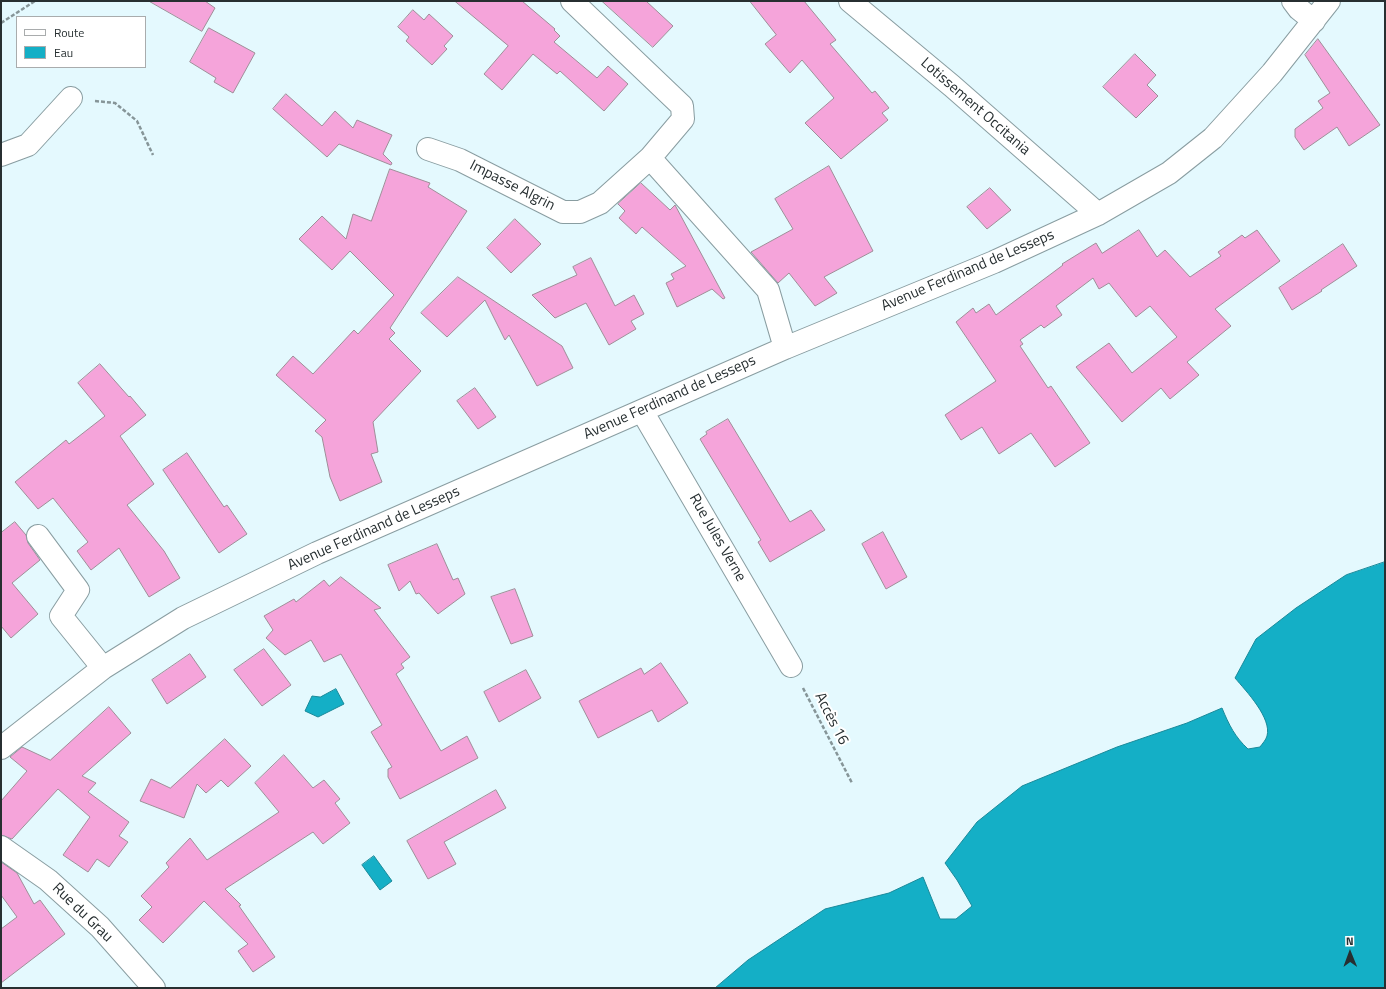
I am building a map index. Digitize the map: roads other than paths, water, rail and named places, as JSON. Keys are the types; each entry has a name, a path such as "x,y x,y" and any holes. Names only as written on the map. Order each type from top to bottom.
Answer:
{"street":[{"name":"Impasse Algrin","path":"428,150 460,160 563,212 580,212 600,203 650,158 683,119 682,106 572,1"},
{"name":"Lotissement Occitania","path":"850,1 952,86 1098,214"},
{"path":"1293,1 1299,9 1314,21"},
{"name":"Avenue Ferdinand de Lesseps","path":"1,748 103,668 183,618 316,553 784,348 994,262 1098,214 1169,173 1213,138 1272,73 1329,1"},
{"path":"1,155 28,145 71,98"},
{"path":"650,158 768,290 784,348"},
{"name":"Rue Jules Verne","path":"642,411 791,666"},
{"path":"38,536 78,590 61,616 103,668"},
{"name":"Rue du Grau","path":"1,847 48,880 100,927 154,988"}],"water":[{"path":"1385,562 1385,988 715,988 748,960 825,909 889,893 923,877 940,919 956,919 972,906 945,863 977,822 1022,786 1117,747 1187,723 1222,708 1227,720 1239,740 1248,749 1260,747 1267,736 1268,729 1266,721 1257,705 1235,678 1256,639 1296,608 1346,575"},
{"path":"336,689 344,704 318,717 305,711 312,696 320,697"},
{"path":"374,856 392,881 380,890 362,865"}]}
